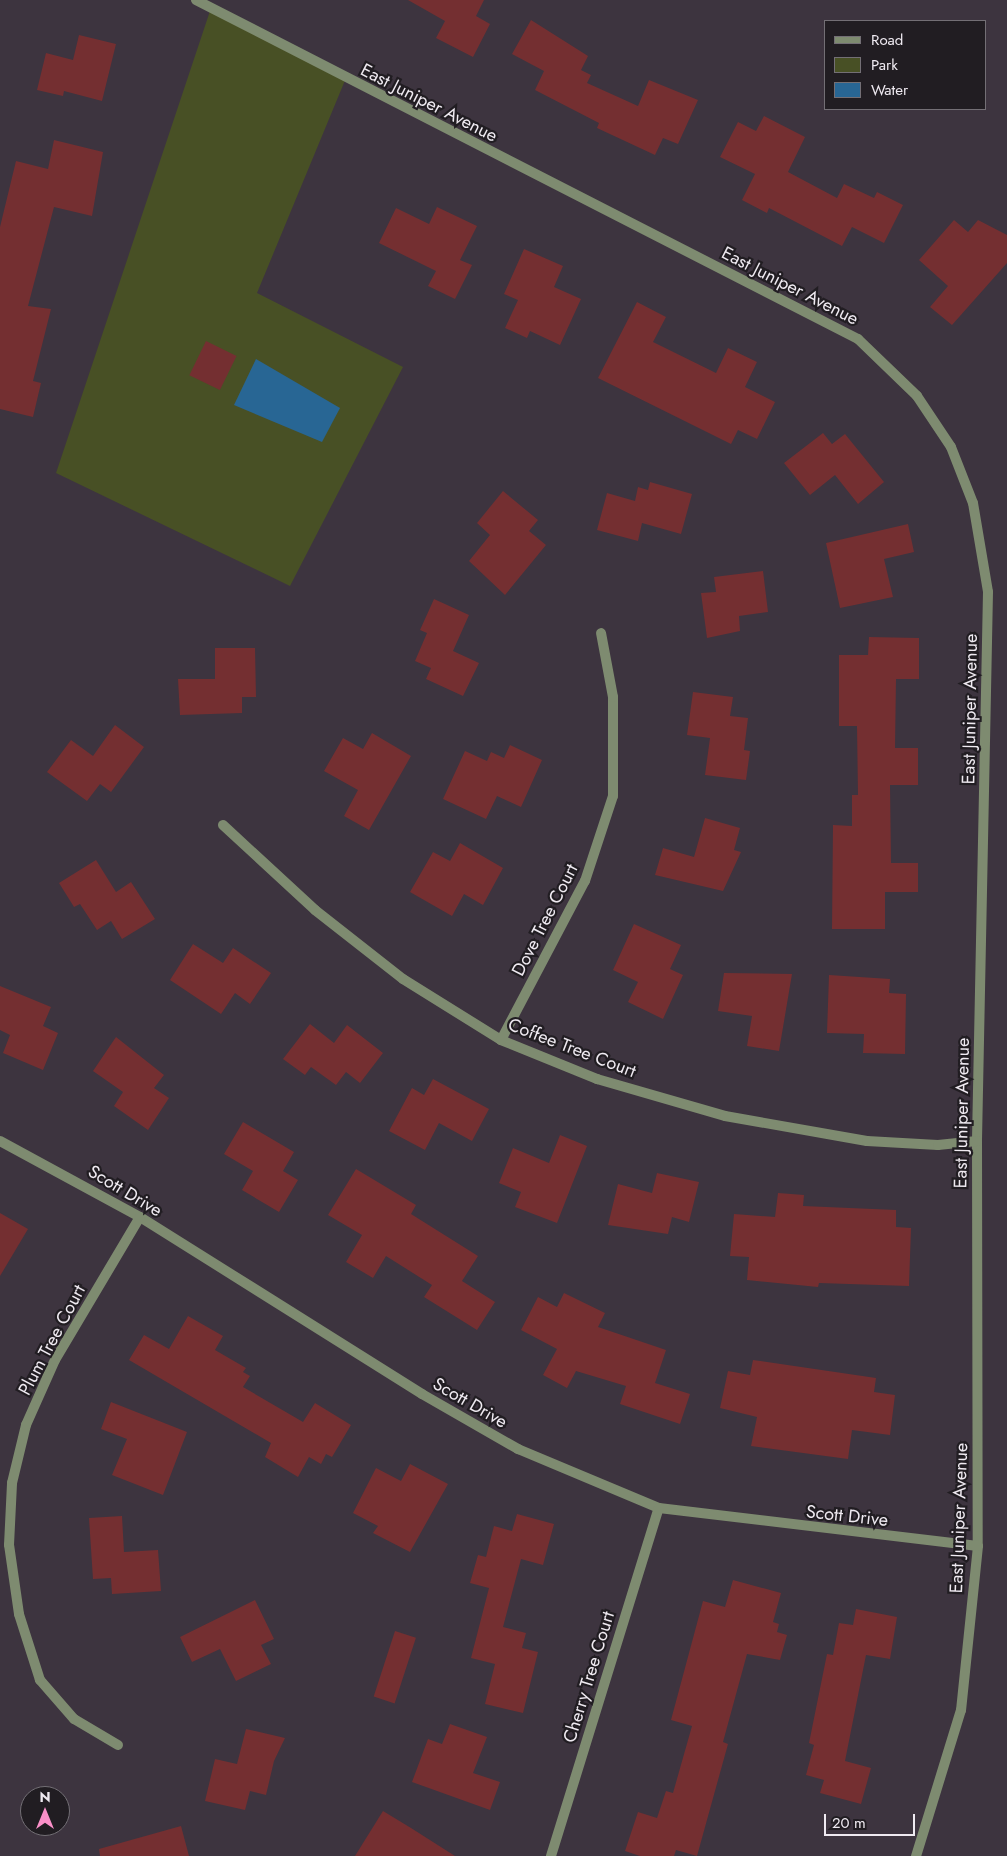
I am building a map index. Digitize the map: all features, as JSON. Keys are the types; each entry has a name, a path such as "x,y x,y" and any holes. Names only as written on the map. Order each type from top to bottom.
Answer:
{"street":[{"name":"East Juniper Avenue","path":"196,0 858,338 917,396 952,447 973,503 988,592 977,1141 978,1546 961,1710 916,1856"},
{"name":"Dove Tree Court","path":"501,1040 585,881 613,796 613,697 601,633"},
{"name":"Coffee Tree Court","path":"223,825 315,910 402,979 501,1040 597,1079 725,1116 867,1141 938,1145 977,1141"},
{"name":"Scott Drive","path":"0,1141 140,1218 422,1394 518,1449 659,1508 978,1546"},
{"name":"Plum Tree Court","path":"118,1745 74,1719 40,1680 19,1614 8,1545 12,1483 26,1425 55,1360 140,1218"},
{"name":"Cherry Tree Court","path":"550,1856 659,1508"}],"green space":[{"path":"211,8 346,78 257,293 403,367 290,586 56,473"}],"water":[{"path":"256,359 340,408 322,442 234,405"}],"building":[{"path":"408,0 484,0 476,16 490,24 473,57 436,38 445,21"},
{"path":"531,20 588,56 581,70 591,75 587,83 638,106 649,80 698,100 678,144 663,138 655,155 597,128 599,123 535,90 544,71 512,54"},
{"path":"79,35 116,44 102,101 64,91 63,96 37,90 46,53 73,60"},
{"path":"764,116 805,137 788,172 837,198 844,184 874,198 877,192 903,205 884,243 852,227 842,246 769,208 767,213 742,200 755,174 720,157 738,122 756,131"},
{"path":"54,140 103,152 92,216 54,207 28,306 51,309 33,381 41,383 33,417 0,409 0,227 16,161 48,169"},
{"path":"437,207 477,226 460,260 472,265 455,299 428,286 436,271 379,243 396,208 429,224"},
{"path":"954,220 968,232 978,220 1007,235 1007,263 952,325 930,307 948,286 919,260"},
{"path":"524,249 563,266 554,287 581,299 560,345 530,331 527,338 505,328 518,300 504,294"},
{"path":"637,302 666,317 653,342 716,373 728,348 757,362 745,387 775,402 757,439 738,430 731,444 598,378"},
{"path":"206,341 237,356 220,390 189,375"},
{"path":"823,433 832,444 845,434 884,482 858,504 835,475 810,495 784,463"},
{"path":"650,482 692,494 681,534 642,523 638,541 597,530 607,493 635,501 638,487 648,490"},
{"path":"503,491 538,520 529,531 546,545 505,595 469,561 490,535 477,523"},
{"path":"908,524 914,552 884,559 893,597 840,608 826,543"},
{"path":"763,571 768,612 739,616 740,631 707,638 701,593 716,592 714,577"},
{"path":"434,599 469,615 453,651 479,663 463,696 426,679 431,668 415,661 427,633 420,630"},
{"path":"869,637 919,638 919,679 896,679 895,748 918,748 918,785 890,785 891,863 918,863 918,892 885,892 885,929 832,929 833,825 852,826 852,795 858,795 857,726 839,726 839,655 868,655"},
{"path":"215,648 255,648 256,697 242,697 242,713 180,715 178,679 215,679"},
{"path":"693,692 733,697 730,716 748,718 744,750 750,751 746,780 705,775 710,738 687,735"},
{"path":"115,725 144,747 111,792 100,784 87,801 47,772 71,740 93,756"},
{"path":"372,733 411,756 369,830 344,816 358,790 324,771 343,738 363,749"},
{"path":"510,745 542,760 521,807 497,796 486,819 443,799 465,751 487,761 491,752 504,758"},
{"path":"705,818 740,828 734,850 741,852 723,891 655,875 663,848 694,857"},
{"path":"460,843 503,868 483,905 464,894 452,916 410,892 433,852 450,861"},
{"path":"96,860 116,892 131,882 155,919 122,939 111,921 97,930 80,904 74,907 59,883"},
{"path":"634,924 681,945 670,969 683,975 663,1019 628,1002 638,982 613,970"},
{"path":"193,944 223,963 233,948 271,973 250,1004 235,993 221,1014 170,980"},
{"path":"724,973 792,974 779,1051 747,1046 752,1016 718,1011"},
{"path":"829,975 890,979 889,993 906,994 905,1054 863,1053 864,1034 827,1033"},
{"path":"0,986 51,1007 43,1026 58,1033 43,1070 3,1053 10,1035 0,1030"},
{"path":"310,1024 334,1043 347,1025 383,1053 360,1083 346,1072 336,1085 311,1067 305,1075 283,1059"},
{"path":"116,1037 164,1075 154,1088 169,1098 148,1130 114,1106 123,1092 93,1071"},
{"path":"433,1079 489,1109 472,1141 439,1123 425,1150 389,1131 412,1088 424,1095"},
{"path":"243,1122 294,1152 283,1171 298,1180 279,1212 242,1190 253,1171 224,1154"},
{"path":"560,1135 587,1146 557,1223 515,1207 521,1192 499,1183 513,1148 549,1163"},
{"path":"356,1169 416,1205 411,1214 478,1256 462,1281 495,1302 477,1330 424,1297 432,1285 386,1256 373,1278 346,1262 362,1235 328,1215"},
{"path":"657,1173 699,1182 689,1222 672,1217 668,1234 608,1225 618,1184 652,1193"},
{"path":"778,1193 804,1195 803,1206 896,1210 896,1227 911,1228 909,1286 819,1283 818,1287 747,1280 749,1257 730,1256 734,1214 775,1217"},
{"path":"0,1213 28,1229 0,1276"},
{"path":"564,1293 605,1313 598,1327 666,1350 655,1383 690,1394 680,1424 620,1404 626,1386 576,1371 567,1388 543,1375 557,1349 521,1330 538,1297 557,1307"},
{"path":"188,1316 223,1336 215,1350 246,1368 243,1372 250,1376 243,1387 303,1422 315,1403 351,1425 332,1457 326,1454 321,1464 309,1457 298,1477 265,1457 271,1443 129,1360 144,1335 169,1349"},
{"path":"753,1360 876,1378 874,1392 895,1395 890,1435 852,1430 848,1459 751,1446 757,1417 720,1408 728,1371 750,1375"},
{"path":"111,1402 187,1432 163,1495 112,1475 127,1439 101,1429"},
{"path":"410,1464 448,1484 410,1552 373,1533 378,1526 353,1513 376,1468 401,1481"},
{"path":"517,1514 554,1524 543,1565 521,1559 503,1627 526,1633 522,1648 538,1652 523,1713 485,1704 495,1664 471,1658 489,1588 470,1583 478,1555 486,1557 494,1526 512,1531"},
{"path":"122,1516 124,1552 158,1550 161,1591 112,1594 111,1578 93,1579 89,1518"},
{"path":"733,1580 781,1593 773,1622 779,1624 777,1632 787,1635 780,1660 747,1654 723,1742 728,1744 697,1856 676,1850 674,1856 640,1856 625,1851 638,1812 657,1818 666,1791 673,1793 692,1726 671,1720 703,1601 725,1607"},
{"path":"255,1600 274,1639 261,1645 271,1664 236,1681 220,1649 192,1662 180,1637"},
{"path":"856,1609 897,1617 890,1659 866,1655 845,1761 871,1768 861,1804 820,1793 824,1780 806,1775 814,1745 809,1743 827,1654 833,1655 839,1623 853,1625"},
{"path":"395,1631 416,1638 395,1703 374,1697"},
{"path":"450,1724 487,1737 473,1773 500,1782 490,1810 412,1782 428,1739 442,1744"},
{"path":"246,1729 285,1738 274,1761 266,1795 250,1791 245,1810 205,1801 215,1759 237,1764"},
{"path":"383,1811 411,1828 455,1856 355,1856"},
{"path":"181,1826 189,1856 100,1856 99,1849"}]}
